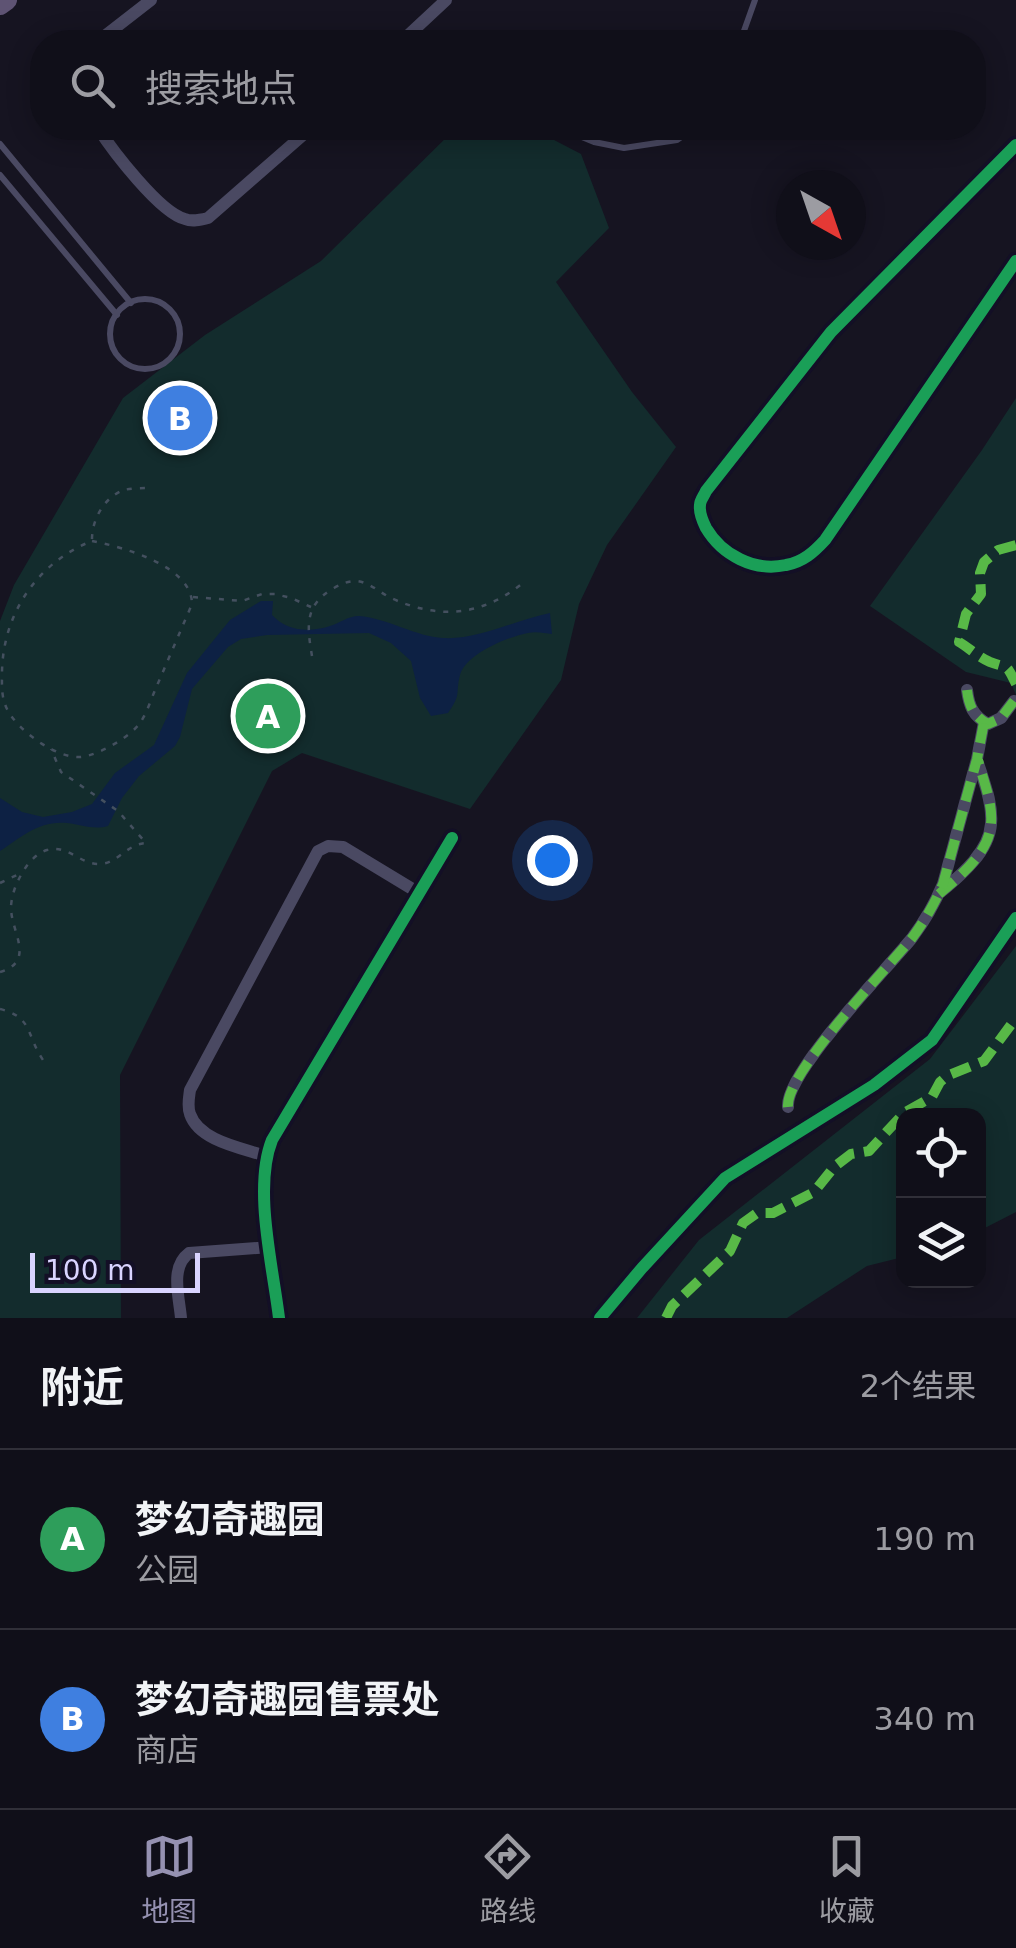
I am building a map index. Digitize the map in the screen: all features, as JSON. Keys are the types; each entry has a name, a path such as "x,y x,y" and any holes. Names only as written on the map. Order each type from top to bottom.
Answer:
{"main road":[{"path":"0,5 6,0"}],"street":[{"path":"112,30 150,0"},
{"path":"413,30 446,0"},
{"path":"107,140 167,210 182,219 196,221 208,218 297,140"},
{"path":"1016,145 831,332 706,491 700,505 702,522 721,548 734,557 771,567 789,565 815,550 1016,261"},
{"path":"967,690 970,708 988,724 1001,718 1014,700"},
{"path":"788,1106 787,1096 818,1047 915,934 939,894 984,722"},
{"path":"939,894 963,874 983,848 992,826 990,803 977,759"},
{"path":"280,1318 264,1194 266,1156 452,838"},
{"path":"266,1156 213,1137 198,1126 190,1118 190,1090 318,850 328,846 343,848 419,893"},
{"path":"600,1318 725,1178 874,1085 932,1040 1016,918"},
{"path":"181,1318 177,1271 180,1259 189,1252 270,1247"}],"lane":[{"path":"744,30 755,0"},
{"path":"589,140 624,148 677,140"},
{"path":"0,144 131,302"},
{"path":"0,174 116,314"},
{"path":"152,300 171,311 177,320 180,342 168,360 158,366 136,368 118,356 110,336 116,314 131,302 152,300"}],"path":[{"path":"92,541 97,514 109,500 127,489 151,488"},
{"path":"92,541 160,564 187,583 192,596 192,604 141,722 125,738 83,757 62,754 34,739 8,711 2,692 2,656 16,613 32,583 74,548 92,541"},
{"path":"312,656 308,633 314,603 345,582 358,581 400,602 442,611 484,607 503,599 522,583"},
{"path":"192,596 242,601 274,594 312,608"},
{"path":"0,972 16,964 21,950 11,908 14,887 36,856 60,849 100,865 134,844 146,843 118,811 61,772 50,748"},
{"path":"0,882 23,872"},
{"path":"0,1009 18,1015 44,1060"}],"green space":[{"path":"444,140 554,140 581,154 609,228 556,282 632,392 676,447 607,545 579,604 561,680 470,809 302,753 272,771 120,1075 121,1318 0,1318 0,621 14,585 123,398 205,335 321,261"},
{"path":"1016,398 1016,695 1011,683 966,672 870,606"},
{"path":"1016,946 1016,1212 986,1227 986,1108 896,1108 896,1259 867,1266 787,1318 637,1318 699,1240 930,1059"}],"water":[{"path":"261,601 273,601 272,615 284,624 306,630 359,616 433,637 456,638 550,613 552,634 519,635 470,660 460,675 457,697 448,713 431,716 420,698 411,661 391,643 369,633 241,639 228,647 192,689 175,746 139,776 108,826 48,824 0,851 0,798 22,812 43,817 92,804 115,773 154,745 187,673 230,620"}],"marked path":[{"path":"1016,545 998,550 984,562 981,594 966,614 959,642 1006,668 1016,684"},
{"path":"967,690 973,710 988,724 1001,718 1014,701"},
{"path":"788,1107 791,1091 819,1047 912,938 936,898 943,884 984,722"},
{"path":"939,894 972,863 989,835 991,808 978,760"},
{"path":"666,1318 672,1306 730,1251 743,1223 757,1213 773,1213 814,1192 834,1167 851,1154 869,1151 904,1113 932,1097 947,1076 984,1061 1016,1018"}],"cycle path":[{"path":"1016,145 831,332 706,491 700,511 713,538 740,559 762,566 792,564 817,549 1016,261"},
{"path":"279,1318 264,1204 272,1140 452,838"},
{"path":"600,1318 725,1178 874,1085 932,1040 1016,918"}],"place":[{"name":"梦幻奇趣园售票处","path":"180,418"},
{"name":"梦幻奇趣园","path":"268,716"}]}
